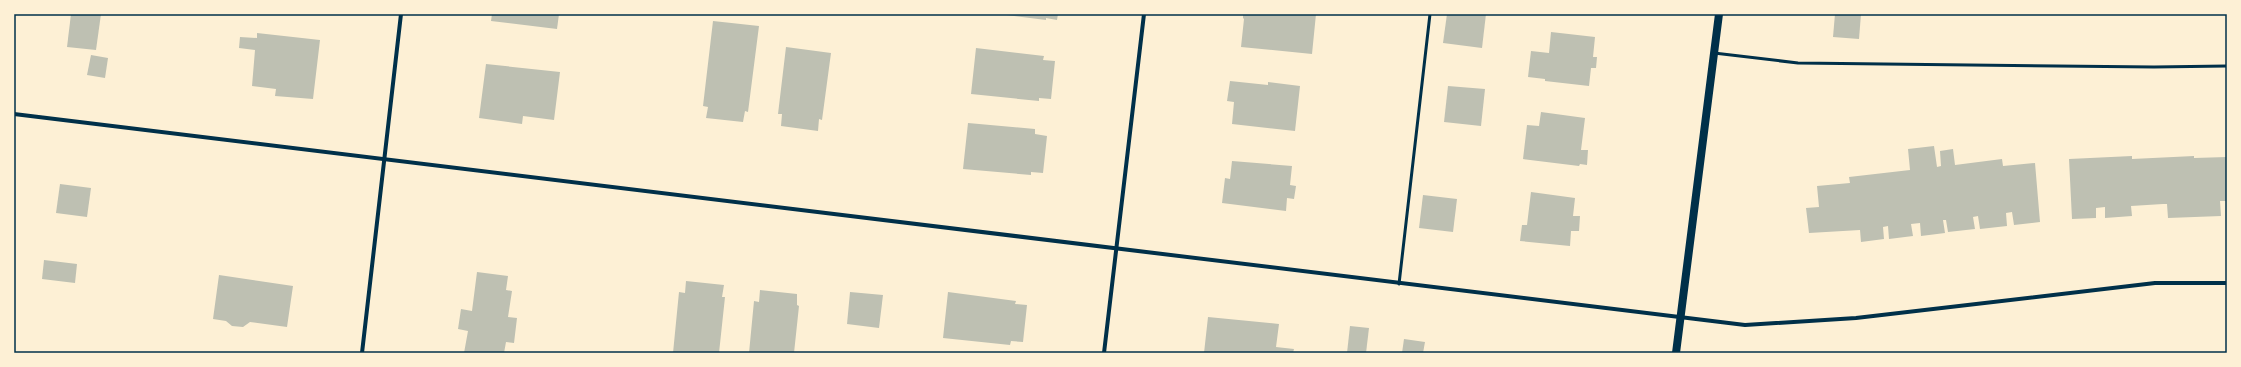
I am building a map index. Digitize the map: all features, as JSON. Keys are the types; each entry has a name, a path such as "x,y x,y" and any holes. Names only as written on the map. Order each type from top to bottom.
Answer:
{"main road":[{"path":"1676,353 1719,14"}],"street":[{"path":"362,353 401,14"},
{"path":"1104,353 1144,14"},
{"path":"14,114 1745,325 1856,318 2155,283 2227,283"}],"lane":[{"path":"1400,284 1430,14"},
{"path":"1714,53 1798,63 2154,67 2227,66"}],"building":[{"path":"71,14 101,14 96,50 67,47"},
{"path":"492,14 559,14 557,29 491,21"},
{"path":"999,14 1058,14 1057,20 1046,18 1046,20"},
{"path":"1243,14 1316,14 1312,54 1241,47 1244,19"},
{"path":"1447,14 1486,14 1482,48 1443,43"},
{"path":"1835,14 1861,14 1859,39 1833,37"},
{"path":"713,21 759,26 748,112 745,111 743,122 706,118 708,107 703,106"},
{"path":"1551,32 1595,37 1593,57 1597,57 1596,68 1591,68 1589,86 1545,81 1545,79 1528,77 1531,51 1549,53"},
{"path":"257,33 320,40 313,99 275,96 276,89 252,86 255,50 239,48 240,37 257,38"},
{"path":"786,47 831,53 822,120 819,119 818,131 781,126 782,114 778,114"},
{"path":"976,48 1044,56 1043,60 1055,61 1051,99 1039,98 1039,101 971,94"},
{"path":"91,55 108,58 105,78 87,75"},
{"path":"486,64 560,72 554,120 523,116 522,124 479,118"},
{"path":"1230,81 1268,85 1268,82 1300,86 1295,131 1232,124 1234,102 1227,101"},
{"path":"1448,86 1485,89 1481,126 1444,122"},
{"path":"1541,112 1585,118 1581,150 1588,150 1587,165 1580,164 1579,166 1523,159 1527,125 1539,126"},
{"path":"968,123 1035,129 1035,134 1047,136 1043,173 1031,172 1031,175 963,169"},
{"path":"1934,146 1937,167 1941,166 1940,151 1953,149 1955,165 2002,159 2003,166 2035,163 2040,222 2014,225 2012,212 2006,213 2007,226 1980,229 1978,216 1973,217 1975,229 1948,232 1946,220 1943,220 1945,233 1921,236 1920,223 1911,224 1913,236 1889,239 1888,226 1883,227 1884,239 1861,242 1860,230 1809,233 1806,208 1819,207 1817,186 1850,183 1849,177 1910,170 1908,149"},
{"path":"2132,156 2132,159 2194,156 2194,158 2227,157 2227,201 2220,201 2221,216 2168,218 2167,204 2163,204 2131,206 2132,216 2105,218 2105,207 2096,208 2096,218 2072,219 2069,159"},
{"path":"1232,161 1292,166 1290,185 1296,186 1294,199 1287,198 1286,211 1222,203 1225,178 1230,179"},
{"path":"60,184 91,188 87,217 56,213"},
{"path":"1531,192 1575,198 1573,216 1580,216 1579,231 1571,231 1570,246 1520,241 1522,225 1527,225"},
{"path":"1423,195 1457,199 1453,232 1419,228"},
{"path":"44,260 77,264 75,283 42,279"},
{"path":"477,272 508,276 506,290 512,291 508,317 517,318 514,343 506,342 504,353 464,353 468,331 458,329 461,309 472,311"},
{"path":"219,275 293,286 287,327 250,322 243,327 232,326 226,321 213,319"},
{"path":"686,281 724,285 722,297 725,297 719,353 673,353 679,292 685,293"},
{"path":"760,290 797,294 797,305 799,306 794,353 749,353 754,301 759,302"},
{"path":"850,292 883,295 879,328 847,324"},
{"path":"948,292 1016,301 1015,304 1027,305 1023,342 1011,341 1010,345 943,338"},
{"path":"1208,317 1279,324 1276,347 1294,349 1293,353 1204,353"},
{"path":"1350,326 1369,328 1366,353 1347,353"},
{"path":"1404,339 1425,342 1423,353 1402,353"}]}
